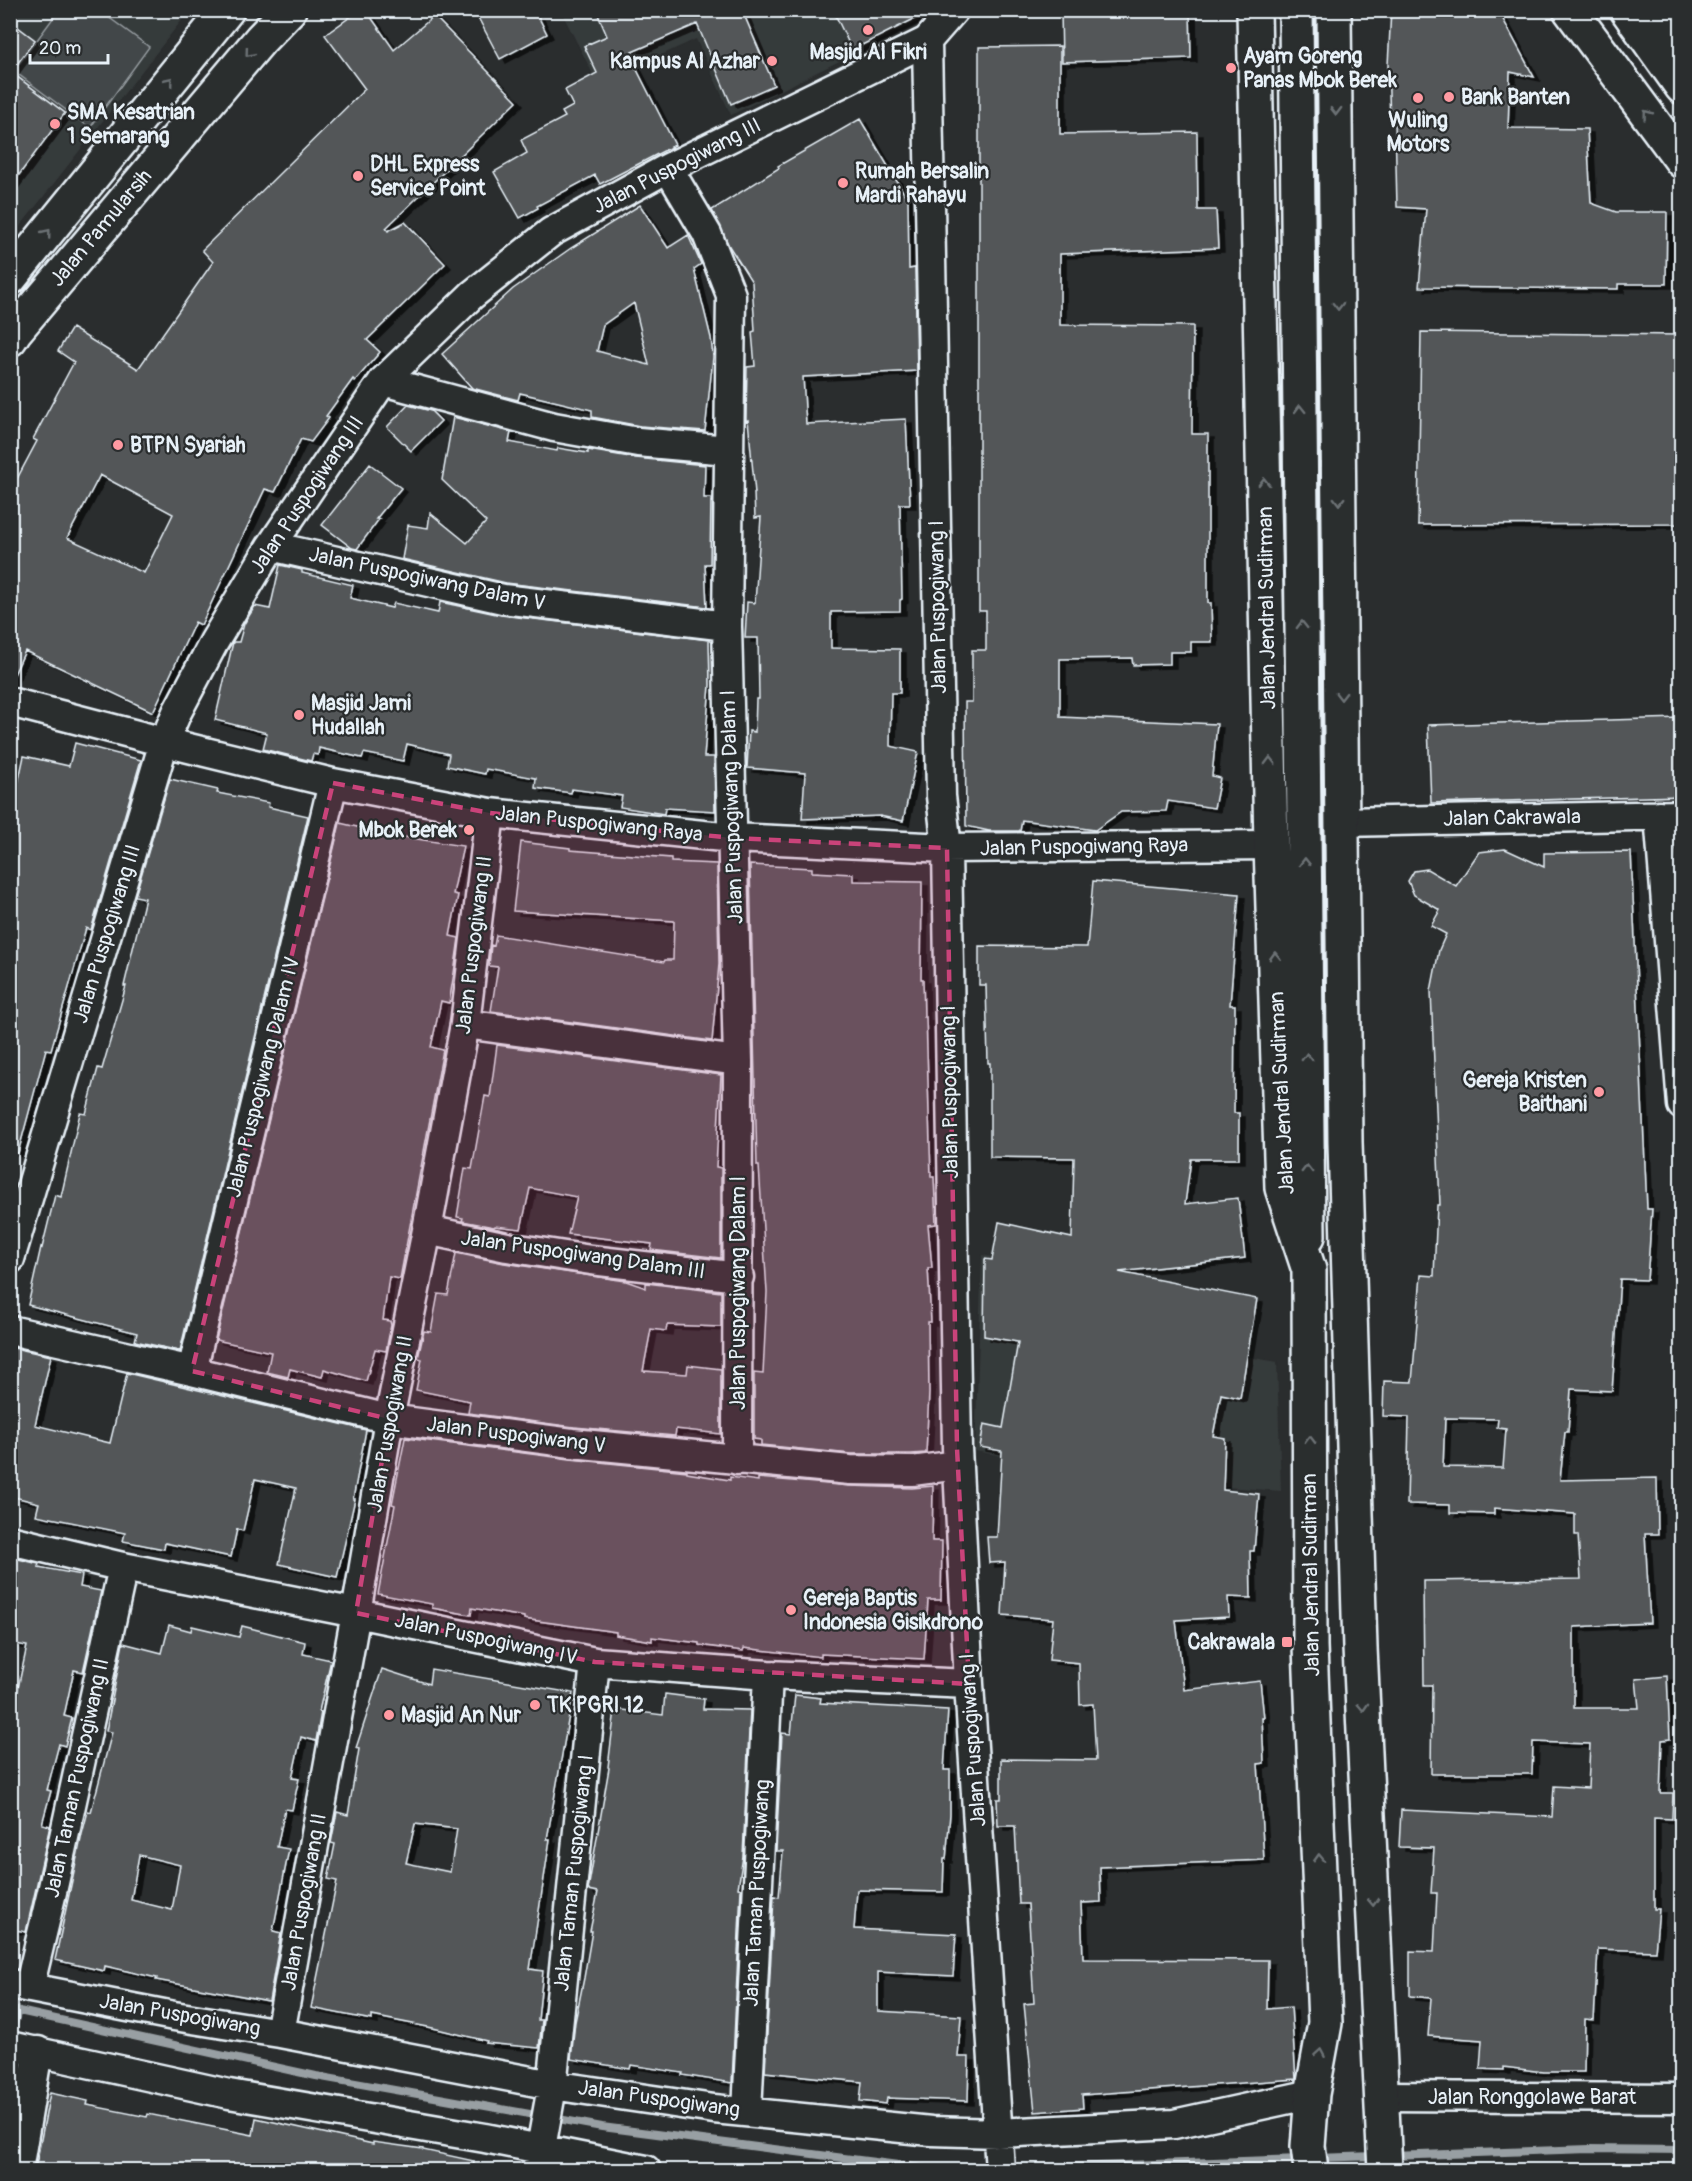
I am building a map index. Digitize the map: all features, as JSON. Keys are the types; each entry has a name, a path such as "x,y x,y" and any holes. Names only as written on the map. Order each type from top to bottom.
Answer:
{"highway":[{"name":"Jalan Pamularsih","path":"10,278 227,10"},
{"name":"Jalan Pamularsih","path":"10,339 261,39 289,10"},
{"name":"Jalan Jendral Sudirman","path":"1254,10 1271,845 1282,1188 1309,1270 1310,1646 1325,2023 1312,2102 1308,2146 1311,2170"},
{"path":"1296,10 1309,1270"},
{"path":"1334,10 1346,1142 1360,1648 1385,2170"},
{"path":"1570,10 1682,161"},
{"path":"1627,10 1682,87"},
{"path":"1664,10 1682,36"}],"street":[{"name":"Jalan Puspogiwang III","path":"10,1259 164,742 214,642 271,546 383,381 472,296 551,232 668,168 927,41 954,10"},
{"name":"Jalan Puspogiwang I","path":"927,41 941,796 947,848 958,1465 969,1684 999,2149"},
{"name":"Jalan Puspogiwang Dalam I","path":"668,168 707,234 731,295 727,626 738,1061 737,1460"},
{"path":"383,381 554,427 638,442 728,450"},
{"name":"Jalan Puspogiwang Dalam V","path":"271,546 503,599 727,626"},
{"name":"Jalan Puspogiwang Raya","path":"10,702 333,783 490,813 732,838 947,848 1271,845"},
{"name":"Jalan Puspogiwang Dalam IV","path":"192,1371 333,783"},
{"name":"Jalan Puspogiwang II","path":"280,2033 389,1419 465,1024 490,813"},
{"name":"Jalan Cakrawala","path":"1342,822 1670,815"},
{"path":"1670,815 1682,1105"},
{"path":"465,1024 738,1061"},
{"name":"Jalan Puspogiwang Dalam III","path":"427,1230 539,1252 739,1277"},
{"name":"Jalan Puspogiwang V","path":"10,1330 389,1419 572,1443 850,1470 912,1471 958,1465"},
{"name":"Jalan Puspogiwang IV","path":"10,1540 123,1567 596,1662 768,1675 969,1684"},
{"name":"Jalan Taman Puspogiwang II","path":"20,1986 52,1892 123,1567"},
{"name":"Jalan Taman Puspogiwang I","path":"540,2152 552,2086 596,1662"},
{"name":"Jalan Taman Puspogiwang","path":"747,2112 768,1675"},
{"name":"Jalan Puspogiwang","path":"20,1986 174,2016 280,2033 552,2086 714,2109 931,2131 999,2149 1312,2102"},
{"path":"18,2170 25,2049 229,2094 485,2138 540,2152 646,2170"},
{"name":"Jalan Ronggolawe Barat","path":"1383,2103 1682,2098"}],"highlighted area":[{"path":"333,783 490,813 732,838 947,848 957,1448 969,1684 595,1662 356,1613 389,1419 192,1371"}],"shaded area":[{"path":"59,10 100,11 149,47 90,128 14,71"},
{"name":"SMA Kesatrian 1 Semarang","path":"11,11 189,11 11,238"},
{"name":"Kampus Al Azhar","path":"561,11 940,11 731,115 696,39 598,84"},
{"path":"982,1255 1067,1272 1188,1346 1277,1362 1281,1491 1139,1481 975,1451"}],"building":[{"path":"360,10 366,10 394,50 434,16 517,101 386,228 388,231 405,222 445,264 367,340 380,352 355,381 353,379 326,416 329,418 311,442 301,439 275,492 265,489 201,625 195,622 153,712 25,651 10,683 10,492 37,441 33,439 74,362 58,351 72,328 138,369 213,262 202,250 365,89 325,35","holes":["100,475 173,514 144,573 67,538"]},
{"path":"474,10 535,10 547,34 500,59"},
{"path":"596,10 742,10 774,85 731,104 697,24 632,52 636,61 633,62 675,145 600,184 595,175 537,206 538,208 520,218 494,172 527,153 521,140 565,117 562,112 573,106 565,90 597,73 584,46 607,36"},
{"name":"Masjid Al Fikri","path":"833,10 932,10 852,50"},
{"path":"1061,10 1190,10 1191,58 1062,62"},
{"path":"1391,10 1498,10 1534,77 1510,72 1508,128 1587,129 1591,203 1616,212 1667,212 1666,284 1618,284 1618,289 1419,287 1426,209 1397,207 1395,122 1390,122 1388,65"},
{"path":"10,21 35,40 11,72 65,113 10,187"},
{"path":"1060,46 1060,134 1197,132 1198,210 1216,210 1218,248 1060,254 1060,325 1193,326 1192,434 1208,434 1208,603 1211,603 1212,642 1191,642 1191,652 1170,652 1170,664 1133,665 1132,658 1060,659 1060,717 1217,724 1212,776 1220,778 1214,808 1168,801 1166,811 1121,812 1095,830 1022,820 1020,831 989,831 966,826 965,702 972,702 972,650 986,650 986,611 979,611 979,47"},
{"path":"860,119 908,200 909,269 915,268 917,371 803,377 806,424 906,419 910,504 900,504 902,599 900,600 900,611 831,612 831,648 900,649 900,693 891,693 890,746 918,752 903,821 880,816 802,819 805,773 747,768 749,731 755,732 756,699 759,699 758,638 745,638 747,602 755,603 761,517 755,518 755,493 748,420 746,421 747,367 755,366 752,282 729,246 712,210 779,168 778,166"},
{"path":"640,205 668,248 688,235 701,264 694,269 711,338 713,357 705,431 640,426 592,417 592,410 520,393 518,400 472,388 442,354 513,289 571,248","holes":["634,303 649,365 597,351 603,325"]},
{"path":"1421,332 1682,335 1682,524 1418,525"},
{"path":"408,405 431,411 441,421 411,451 387,427"},
{"path":"453,417 511,432 509,442 557,451 558,448 588,453 588,450 636,458 705,465 704,498 711,498 710,564 705,564 707,607 506,583 402,559 408,525 428,528 430,513 467,543 486,522 442,480"},
{"path":"370,464 401,488 376,519 379,519 357,549 352,548 322,525"},
{"path":"280,565 302,570 302,573 353,585 350,598 392,608 394,603 438,613 440,602 501,615 709,640 710,685 704,757 714,757 715,811 665,808 664,814 620,807 622,796 572,789 571,793 535,788 536,778 486,769 485,774 447,766 449,754 407,744 403,761 364,753 362,758 319,748 318,755 313,754 311,761 263,749 267,733 215,720 233,642 239,642 244,624 255,606 270,609"},
{"path":"1682,718 1682,796 1431,803 1428,725"},
{"path":"75,743 141,760 91,930 86,928 51,1050 46,1049 18,1153 10,1152 10,792 16,793 24,756 69,766"},
{"path":"170,779 218,790 217,793 269,803 268,807 308,816 180,1351 135,1341 137,1333 28,1305 55,1195 61,1197 80,1113 86,1114 98,1068 102,1069 126,986 124,986 145,898 135,896"},
{"path":"340,823 391,835 463,846 453,894 458,895 450,936 459,938 454,973 449,1003 441,1001 431,1047 443,1050 400,1279 389,1277 383,1320 390,1321 391,1325 386,1351 375,1349 366,1381 324,1369 322,1377 290,1369 288,1377 267,1372 271,1352 216,1340"},
{"path":"521,842 570,848 570,850 671,858 671,862 717,864 719,964 712,1041 491,1011 498,967 489,966 491,945 494,946 496,935 664,962 673,960 674,921 513,911"},
{"path":"1505,849 1544,867 1544,853 1631,852 1647,1209 1652,1209 1647,1280 1620,1279 1612,1391 1571,1389 1568,1432 1565,1432 1560,1480 1657,1478 1658,1534 1645,1534 1650,1623 1574,1627 1574,1708 1639,1708 1636,1679 1667,1676 1670,1739 1662,1740 1660,1793 1673,1793 1672,1819 1654,1818 1654,1909 1659,1909 1655,1951 1598,1949 1594,2020 1585,2019 1584,2072 1543,2072 1504,2067 1504,2070 1480,2069 1482,2040 1428,2036 1431,1998 1410,1996 1410,1951 1434,1952 1437,1893 1431,1893 1434,1848 1399,1847 1401,1810 1552,1817 1554,1786 1588,1788 1590,1744 1533,1742 1532,1774 1431,1774 1432,1685 1424,1685 1423,1581 1581,1579 1578,1535 1575,1535 1575,1514 1494,1508 1494,1514 1450,1513 1450,1505 1407,1504 1409,1417 1383,1416 1384,1381 1412,1382 1421,1275 1434,1276 1437,1205 1440,1205 1431,991 1439,950 1446,934 1431,926 1440,910 1414,895 1408,881 1414,871 1427,869 1456,886 1479,852","holes":["1445,1418 1498,1419 1497,1428 1506,1429 1503,1468 1443,1467"]},
{"path":"750,865 812,868 812,872 853,874 853,881 922,882 921,979 923,979 924,1017 926,1017 931,1177 934,1177 936,1224 928,1225 932,1268 928,1268 931,1322 928,1322 929,1393 926,1453 851,1454 761,1445 761,1440 754,1439 754,1373 763,1374 767,1292 759,1166 757,1166"},
{"path":"1093,881 1239,894 1230,1005 1235,1005 1234,1113 1239,1113 1239,1159 1191,1159 1185,1204 1238,1198 1245,1258 1119,1272 1257,1299 1240,1398 1221,1394 1213,1436 1225,1438 1223,1490 1259,1494 1254,1551 1250,1551 1251,1598 1228,1597 1229,1617 1176,1620 1184,1690 1260,1681 1264,1718 1262,1718 1264,1763 1258,1764 1264,1860 1100,1867 1101,1902 1081,1903 1083,1959 1268,1960 1267,2009 1291,2007 1296,2079 1082,2095 1083,2108 1035,2112 1024,2004 1034,2003 1028,1904 1019,1904 1015,1826 998,1826 997,1799 1001,1799 1001,1759 1096,1760 1093,1704 1080,1705 1079,1663 1049,1660 1053,1619 1002,1615 1005,1562 989,1563 987,1537 997,1537 1002,1451 980,1447 984,1424 1003,1428 1018,1342 984,1336 985,1259 992,1260 999,1222 1072,1238 1074,1158 990,1157 990,1063 988,1063 986,985 979,985 979,946 1087,947"},
{"path":"497,1045 721,1075 716,1167 721,1168 721,1258 651,1250 652,1244 568,1234 577,1197 530,1188 521,1229 462,1221 463,1218 457,1217 465,1168 472,1169 485,1096 490,1097"},
{"path":"456,1253 504,1263 626,1281 646,1288 646,1283 721,1292 721,1327 667,1325 666,1331 651,1329 643,1371 687,1374 688,1365 721,1369 721,1434 676,1429 675,1436 574,1427 468,1413 470,1401 416,1390 422,1359 418,1358 424,1331 431,1332 438,1294 448,1295"},
{"path":"14,1348 51,1356 35,1425 110,1443 127,1373 366,1430 353,1499 355,1499 337,1577 279,1564 296,1488 255,1479 243,1531 237,1529 231,1557 165,1543 164,1549 123,1541 125,1533 36,1515 39,1503 10,1496 10,1364"},
{"path":"405,1438 687,1471 687,1473 730,1480 730,1477 758,1481 758,1478 850,1486 912,1488 933,1486 932,1541 942,1541 941,1600 928,1600 924,1659 821,1654 821,1657 744,1648 743,1651 652,1637 652,1641 616,1635 616,1632 524,1619 524,1617 472,1608 471,1615 432,1608 432,1604 378,1594"},
{"path":"10,1557 39,1564 38,1567 82,1575 80,1587 101,1591 83,1672 74,1670 64,1716 72,1718 65,1746 59,1744 47,1790 51,1791 42,1824 50,1826 26,1932 10,1929 10,1701 15,1702 27,1646 10,1643"},
{"path":"169,1625 191,1631 192,1626 239,1637 242,1626 305,1642 303,1654 331,1660 319,1711 321,1712 316,1741 301,1737 292,1778 299,1779 292,1810 285,1809 277,1847 289,1849 273,1931 281,1933 269,2001 156,1980 157,1978 105,1966 104,1971 55,1960 82,1834 88,1811 91,1812 112,1732 106,1731 123,1643 162,1653","holes":["139,1855 180,1865 172,1910 131,1900"]},
{"path":"382,1669 429,1684 431,1669 573,1693 547,1839 550,1839 530,1969 543,1971 538,2020 542,2020 539,2048 486,2043 487,2041 433,2028 372,2016 372,2020 311,2008 337,1881 328,1879 335,1844 331,1843 337,1812 348,1815 359,1749 356,1748","holes":["415,1824 457,1829 450,1872 406,1863"]},
{"path":"665,1694 704,1699 703,1709 750,1710 743,1856 738,1888 741,1889 732,2083 631,2065 630,2069 571,2059 575,2022 598,1892 588,1890 609,1768 615,1709 663,1715"},
{"path":"795,1695 821,1698 820,1703 948,1710 944,1770 950,1770 950,1814 946,1859 944,1859 943,1892 857,1890 854,1929 956,1934 953,1976 878,1972 878,2011 961,2016 958,2057 969,2057 968,2101 887,2098 886,2104 860,2101 862,2082 765,2072 774,1896 779,1897 783,1851 776,1851 782,1733 791,1734"},
{"path":"50,2093 88,2101 87,2105 147,2117 148,2114 253,2135 256,2118 373,2144 373,2142 423,2149 474,2161 473,2170 35,2170"}],"waterway":[{"path":"10,2009 316,2076 541,2116"},
{"path":"10,2040 18,2010"},
{"path":"553,2118 602,2127 937,2170"},
{"path":"1391,2156 1589,2149 1682,2150"},
{"path":"1316,2158 1376,2156"},
{"path":"982,2170 1301,2159"}],"place":[{"name":"Masjid Al Fikri","path":"868,30"},
{"name":"Kampus Al Azhar","path":"772,61"},
{"name":"Ayam Goreng Panas Mbok Berek","path":"1231,68"},
{"name":"Bank Banten","path":"1449,97"},
{"name":"Wuling Motors","path":"1418,98"},
{"name":"SMA Kesatrian 1 Semarang","path":"55,124"},
{"name":"DHL Express Service Point","path":"358,176"},
{"name":"Rumah Bersalin Mardi Rahayu","path":"843,183"},
{"name":"BTPN Syariah","path":"118,445"},
{"name":"Masjid Jami Hudallah","path":"299,715"},
{"name":"Mbok Berek","path":"469,830"},
{"name":"Gereja Kristen Baithani","path":"1599,1092"},
{"name":"Gereja Baptis Indonesia Gisikdrono","path":"791,1610"},
{"name":"Cakrawala","path":"1287,1642"},
{"name":"TK PGRI 12","path":"535,1705"},
{"name":"Masjid An Nur","path":"389,1715"}]}
